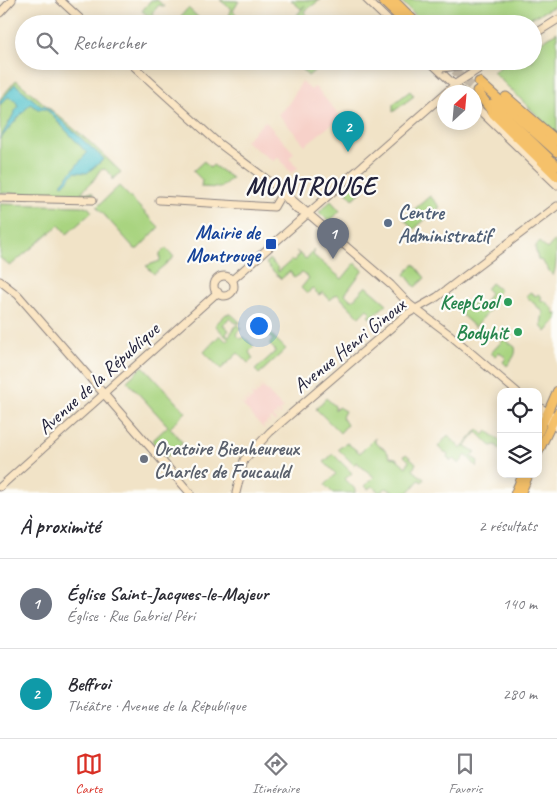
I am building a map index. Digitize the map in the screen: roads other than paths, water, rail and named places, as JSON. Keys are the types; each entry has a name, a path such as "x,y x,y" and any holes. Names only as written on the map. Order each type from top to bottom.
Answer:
{"highway":[{"path":"382,0 397,15"},
{"path":"393,0 408,15"},
{"path":"482,88 498,92 515,104 557,141"},
{"path":"482,90 557,152"},
{"path":"482,91 557,166"},
{"path":"482,94 494,114 557,176"}],"main road":[{"path":"0,13 12,0"},
{"path":"60,0 76,15"},
{"path":"368,0 383,15"},
{"path":"542,29 557,20"},
{"path":"138,70 217,142 284,196 296,210 307,213 392,285 409,304 449,334 512,388"},
{"path":"441,70 455,84"},
{"path":"232,280 455,84 479,70"},
{"path":"482,114 557,185"},
{"path":"159,200 274,207 278,203 277,199 284,196"},
{"path":"0,198 93,200"},
{"name":"Avenue Henri Ginoux","path":"236,493 244,460 256,445 407,314 465,277 557,206"},
{"path":"227,277 232,280 234,289 230,294 222,295 218,292 215,286 219,278 227,277"},
{"path":"0,281 18,296 105,393 190,493"},
{"name":"Avenue de la République","path":"0,487 218,292"},
{"path":"542,438 552,418 557,391"},
{"path":"542,443 557,400"},
{"path":"542,409 552,418"},
{"path":"539,433 552,418"},
{"path":"515,493 521,478"},
{"path":"521,493 527,478"}],"water":[{"path":"15,84 42,107 44,105 104,159 87,173 75,172 63,185 61,184 87,153 46,109 38,109 30,104 0,139 18,106 15,100 8,97 0,105 0,102"}],"tunnel":[{"path":"454,70 470,85"},
{"path":"466,70 479,82"}],"place":[{"name":"Beffroi","path":"348,152"},
{"name":"Centre Administratif","path":"388,223"},
{"name":"Mairie de Montrouge","path":"271,244"},
{"name":"Église Saint-Jacques-le-Majeur","path":"333,259"},
{"name":"KeepCool","path":"508,302"},
{"name":"Bodyhit","path":"518,332"},
{"name":"Oratoire Bienheureux Charles de Foucauld","path":"144,459"}],"district":[{"name":"MONTROUGE","path":"311,185"}]}
